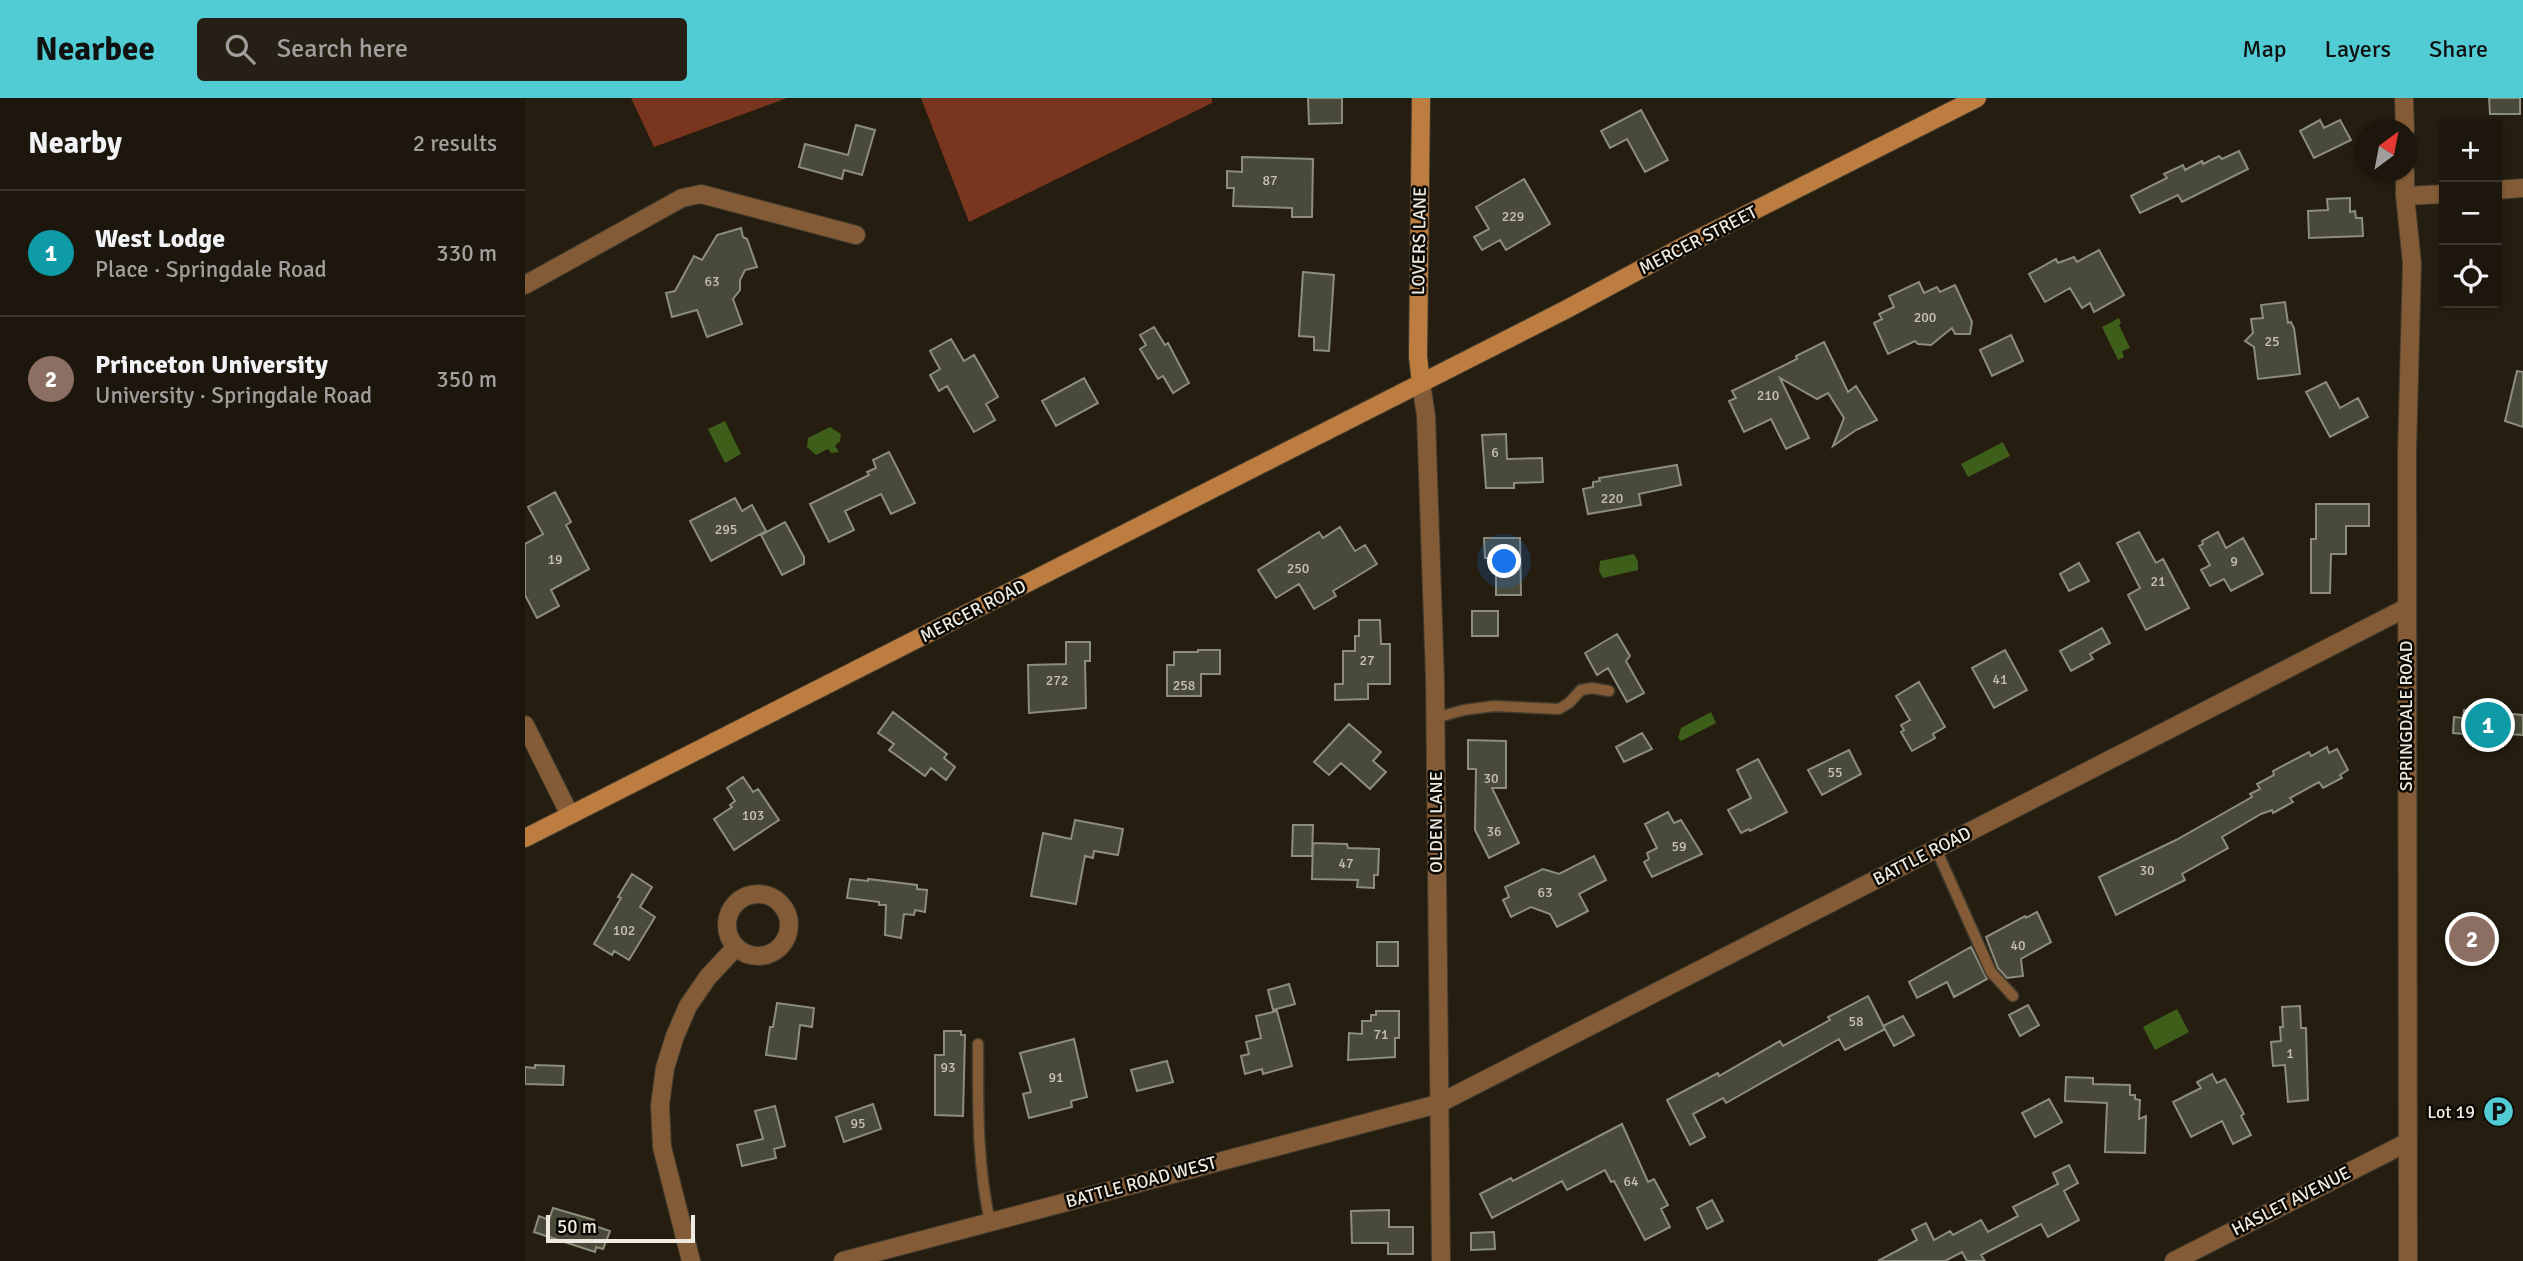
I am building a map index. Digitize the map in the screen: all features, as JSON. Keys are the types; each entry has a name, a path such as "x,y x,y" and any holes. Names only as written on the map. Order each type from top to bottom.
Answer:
{"main road":[{"name":"LOVERS LANE","path":"1421,98 1418,357 1421,383"},
{"name":"MERCER STREET","path":"1421,383 1977,98"},
{"name":"MERCER ROAD","path":"525,838 1421,383"}],"street":[{"path":"2404,98 2405,119"},
{"name":"SPRINGDALE ROAD","path":"2405,182 2412,262 2406,608 2408,1261"},
{"path":"2502,190 2523,188"},
{"path":"525,285 682,198 701,194 856,235"},
{"path":"2405,196 2439,194"},
{"name":"OLDEN LANE","path":"1421,383 1426,416 1435,718 1441,1261"},
{"name":"BATTLE ROAD","path":"1438,1104 2406,608"},
{"path":"525,725 570,815"},
{"path":"691,1261 661,1147 660,1105 665,1068 688,1006 708,977 736,947"},
{"name":"BATTLE ROAD WEST","path":"843,1261 1438,1104"},
{"name":"HASLET AVENUE","path":"2174,1261 2408,1142"}],"lane":[{"path":"1435,718 1494,705 1559,709 1581,690 1592,688 1609,691"},
{"path":"1936,849 1991,972 2014,996"},
{"path":"978,1044 978,1141 983,1191 991,1222"}],"shaded area":[{"path":"631,98 787,98 654,147"},
{"path":"921,98 1212,98 1212,103 969,222"},
{"path":"2119,318 2119,325 2130,348 2122,351 2124,357 2118,360 2102,327"},
{"path":"725,421 741,454 725,463 708,429"},
{"path":"830,427 841,434 840,441 835,446 839,452 831,453 828,449 816,455 807,447 808,438"},
{"path":"2003,442 2010,456 1968,477 1961,464"},
{"path":"1634,554 1638,570 1603,578 1599,571 1600,561"},
{"path":"1711,712 1716,723 1681,741 1678,738 1681,728"},
{"path":"2177,1009 2189,1032 2155,1050 2143,1027"}],"building":[{"path":"1308,98 1342,98 1342,123 1309,124"},
{"path":"2489,98 2520,98 2520,114 2490,114"},
{"path":"1641,110 1668,160 1645,172 1627,139 1610,148 1601,131"},
{"path":"2320,120 2324,128 2340,120 2351,140 2314,158 2300,131"},
{"path":"856,125 875,130 862,175 844,170 842,179 799,167 805,144 848,155"},
{"path":"2239,151 2248,169 2182,202 2178,195 2140,213 2131,196 2167,178 2164,174 2183,165 2185,170 2202,161 2203,164 2219,156 2222,159"},
{"path":"1242,157 1313,159 1312,217 1292,217 1292,208 1233,206 1234,188 1227,188 1227,171 1242,172"},
{"path":"1524,179 1550,224 1506,250 1500,240 1482,250 1474,237 1489,229 1476,207"},
{"path":"2350,198 2350,212 2355,211 2356,218 2362,218 2363,236 2309,238 2308,211 2328,210 2327,199"},
{"path":"741,228 757,267 745,270 740,280 740,290 733,299 742,324 707,337 697,310 672,317 666,293 675,291 694,256 702,260 717,235"},
{"path":"2099,250 2124,295 2094,312 2090,303 2082,308 2070,288 2045,302 2029,274 2056,259 2058,263 2074,257 2077,262"},
{"path":"1303,272 1334,275 1329,351 1314,350 1314,337 1299,336"},
{"path":"1919,282 1924,293 1937,287 1940,292 1955,285 1972,322 1970,334 1955,334 1952,328 1931,345 1918,344 1915,341 1888,354 1874,323 1882,319 1879,314 1894,307 1889,296"},
{"path":"2285,302 2288,323 2291,322 2294,328 2300,374 2258,379 2254,347 2245,341 2253,333 2251,319 2263,318 2261,305"},
{"path":"1154,327 1165,345 1168,343 1189,383 1173,393 1163,376 1158,379 1140,349 1146,345 1140,335"},
{"path":"2011,335 2023,361 1992,376 1980,350"},
{"path":"951,339 964,361 974,355 998,397 986,404 995,420 974,432 947,386 939,391 930,375 940,369 930,351"},
{"path":"1824,342 1848,392 1856,386 1877,420 1833,446 1844,418 1828,393 1817,399 1780,378 1809,438 1786,449 1771,419 1744,432 1729,401 1736,398 1732,391 1797,359 1796,356"},
{"path":"2517,371 2523,372 2523,427 2505,421"},
{"path":"1084,378 1098,403 1056,426 1042,401"},
{"path":"2326,382 2340,408 2358,398 2368,417 2330,437 2306,392"},
{"path":"1506,434 1507,459 1542,458 1543,482 1514,483 1514,488 1486,488 1482,435"},
{"path":"889,452 915,503 891,514 881,494 845,511 854,530 829,542 810,504 869,475 867,472 876,468 873,460"},
{"path":"1677,465 1681,485 1639,494 1641,505 1588,514 1583,489 1593,487 1593,482 1600,481 1599,478"},
{"path":"555,492 571,522 566,525 589,569 551,590 559,606 537,618 525,595 525,544 543,534 528,507"},
{"path":"735,498 742,511 752,505 766,531 711,561 690,521"},
{"path":"2316,504 2369,504 2369,526 2346,526 2346,554 2331,554 2330,593 2311,593 2311,539 2316,539"},
{"path":"785,522 804,557 804,564 782,575 761,535"},
{"path":"1340,527 1355,551 1365,545 1377,564 1333,591 1336,596 1314,609 1299,584 1276,598 1258,570 1319,532 1323,538"},
{"path":"2139,532 2156,563 2163,559 2189,608 2146,630 2128,595 2140,588 2117,543"},
{"path":"2218,532 2226,548 2243,538 2263,574 2231,591 2224,579 2210,586 2201,570 2210,565 2199,546 2203,544 2202,541"},
{"path":"1484,538 1520,538 1521,595 1496,595 1496,558 1485,558"},
{"path":"2079,563 2089,581 2069,591 2060,574"},
{"path":"1472,611 1498,611 1498,636 1472,636"},
{"path":"1359,620 1380,620 1381,644 1390,644 1390,684 1368,684 1368,699 1335,700 1335,684 1343,684 1343,651 1355,651"},
{"path":"2102,628 2110,643 2090,654 2093,659 2071,671 2060,651"},
{"path":"1617,634 1630,656 1626,661 1644,693 1627,702 1608,668 1597,675 1585,653"},
{"path":"1066,642 1090,642 1090,661 1085,661 1086,708 1029,713 1028,665 1066,664"},
{"path":"1220,650 1220,674 1201,674 1201,696 1167,696 1167,665 1174,665 1174,652"},
{"path":"2005,650 2027,690 1994,708 1972,668"},
{"path":"1919,682 1945,727 1933,734 1935,738 1912,751 1901,732 1904,730 1901,725 1910,720 1896,696"},
{"path":"2485,707 2504,709 2503,713 2523,715 2523,735 2508,734 2507,739 2453,733 2454,717 2463,718 2464,710 2484,712"},
{"path":"893,712 947,754 944,758 955,767 946,780 931,768 925,776 889,750 894,744 878,733"},
{"path":"1349,724 1381,752 1373,761 1386,772 1370,789 1341,763 1329,775 1314,762"},
{"path":"1642,733 1652,749 1624,762 1616,747"},
{"path":"1468,740 1506,741 1506,788 1492,788 1519,843 1489,858 1475,830 1476,769 1468,769"},
{"path":"2327,747 2329,753 2337,749 2348,770 2340,775 2342,778 2323,788 2319,782 2290,798 2293,802 2273,813 2272,810 2261,814 2222,837 2228,848 2182,874 2185,880 2116,915 2099,877 2176,840 2252,797 2250,794 2260,789 2257,784 2274,775 2273,771 2309,752 2311,756"},
{"path":"1849,750 1861,774 1822,795 1808,770"},
{"path":"1758,759 1787,812 1741,833 1728,810 1751,798 1737,770"},
{"path":"743,777 753,792 758,789 779,820 734,850 714,819 732,807 730,805 735,801 727,788"},
{"path":"1668,812 1674,823 1681,820 1702,854 1652,877 1644,862 1649,859 1647,853 1657,848 1645,824"},
{"path":"1075,820 1123,829 1118,855 1094,851 1093,858 1085,856 1076,904 1031,896 1043,833 1071,839"},
{"path":"1293,825 1313,825 1312,856 1292,856"},
{"path":"1313,843 1379,849 1378,875 1374,875 1374,888 1357,887 1358,880 1312,879"},
{"path":"1594,856 1606,880 1579,894 1588,911 1557,927 1550,914 1531,907 1511,917 1503,900 1509,897 1505,887 1543,869 1559,874"},
{"path":"632,874 652,887 640,907 655,917 629,960 614,951 612,955 594,944"},
{"path":"850,879 917,885 917,889 927,890 925,912 915,910 914,915 904,914 901,938 885,935 886,905 847,898"},
{"path":"2037,912 2051,942 2021,959 2023,976 2007,978 1998,968 1986,937"},
{"path":"1377,942 1398,942 1398,966 1377,966"},
{"path":"1971,947 1987,979 1954,997 1947,982 1917,998 1909,982"},
{"path":"1289,984 1295,1004 1273,1010 1268,990"},
{"path":"1868,996 1885,1029 1845,1050 1839,1039 1726,1103 1723,1098 1693,1114 1705,1137 1690,1145 1667,1100 1718,1073 1719,1076 1780,1041 1783,1046 1830,1020 1828,1017"},
{"path":"777,1003 814,1008 812,1027 800,1025 796,1059 766,1055"},
{"path":"2028,1005 2039,1025 2020,1036 2009,1015"},
{"path":"2300,1006 2301,1028 2306,1028 2308,1100 2288,1102 2285,1065 2273,1066 2271,1042 2281,1041 2282,1007"},
{"path":"1277,1011 1292,1066 1263,1074 1262,1069 1245,1074 1241,1056 1249,1054 1246,1042 1261,1038 1256,1016"},
{"path":"1376,1011 1399,1011 1399,1038 1395,1038 1395,1057 1348,1060 1349,1033 1362,1034 1362,1021 1371,1021 1371,1015 1376,1015"},
{"path":"1903,1016 1914,1035 1894,1046 1883,1026"},
{"path":"944,1031 961,1031 961,1035 965,1035 963,1116 935,1115 935,1055 944,1055"},
{"path":"1074,1039 1087,1097 1071,1101 1072,1107 1029,1118 1023,1094 1031,1092 1020,1053"},
{"path":"1167,1061 1173,1082 1137,1091 1131,1070"},
{"path":"535,1065 564,1066 563,1085 525,1084 525,1067 535,1068"},
{"path":"2212,1074 2217,1083 2225,1079 2244,1114 2241,1116 2251,1135 2233,1144 2222,1121 2191,1137 2173,1102 2201,1088 2197,1082"},
{"path":"2066,1077 2093,1078 2093,1084 2130,1085 2130,1095 2135,1095 2135,1099 2140,1100 2139,1119 2146,1116 2145,1153 2105,1152 2107,1103 2065,1101"},
{"path":"2049,1099 2062,1122 2035,1137 2022,1113"},
{"path":"873,1104 881,1129 844,1142 836,1117"},
{"path":"775,1106 785,1146 774,1149 776,1158 742,1166 737,1145 763,1139 755,1111"},
{"path":"1622,1124 1648,1182 1654,1179 1668,1205 1661,1209 1670,1227 1645,1240 1614,1181 1611,1182 1605,1170 1567,1190 1562,1181 1492,1218 1480,1194 1511,1178 1513,1181"},
{"path":"2069,1165 2078,1183 2064,1191 2079,1220 2048,1237 2041,1224 1981,1255 1985,1261 1967,1261 1962,1252 1945,1261 1878,1261 1917,1240 1912,1230 1926,1223 1934,1240 1950,1231 1953,1235 1981,1220 1988,1232 2018,1216 2013,1207 2058,1184 2053,1173"},
{"path":"1712,1200 1723,1221 1707,1229 1697,1208"},
{"path":"553,1208 594,1220 592,1225 610,1231 603,1249 596,1247 595,1252 534,1232 539,1216 549,1220"},
{"path":"1389,1210 1389,1227 1413,1227 1413,1254 1388,1254 1388,1243 1352,1243 1351,1211"},
{"path":"1494,1232 1495,1249 1471,1250 1471,1233"}],"place":[{"name":"West Lodge","path":"2488,725"},
{"name":"Princeton University","path":"2472,939"},
{"name":"Lot 19","path":"2498,1112"}]}
